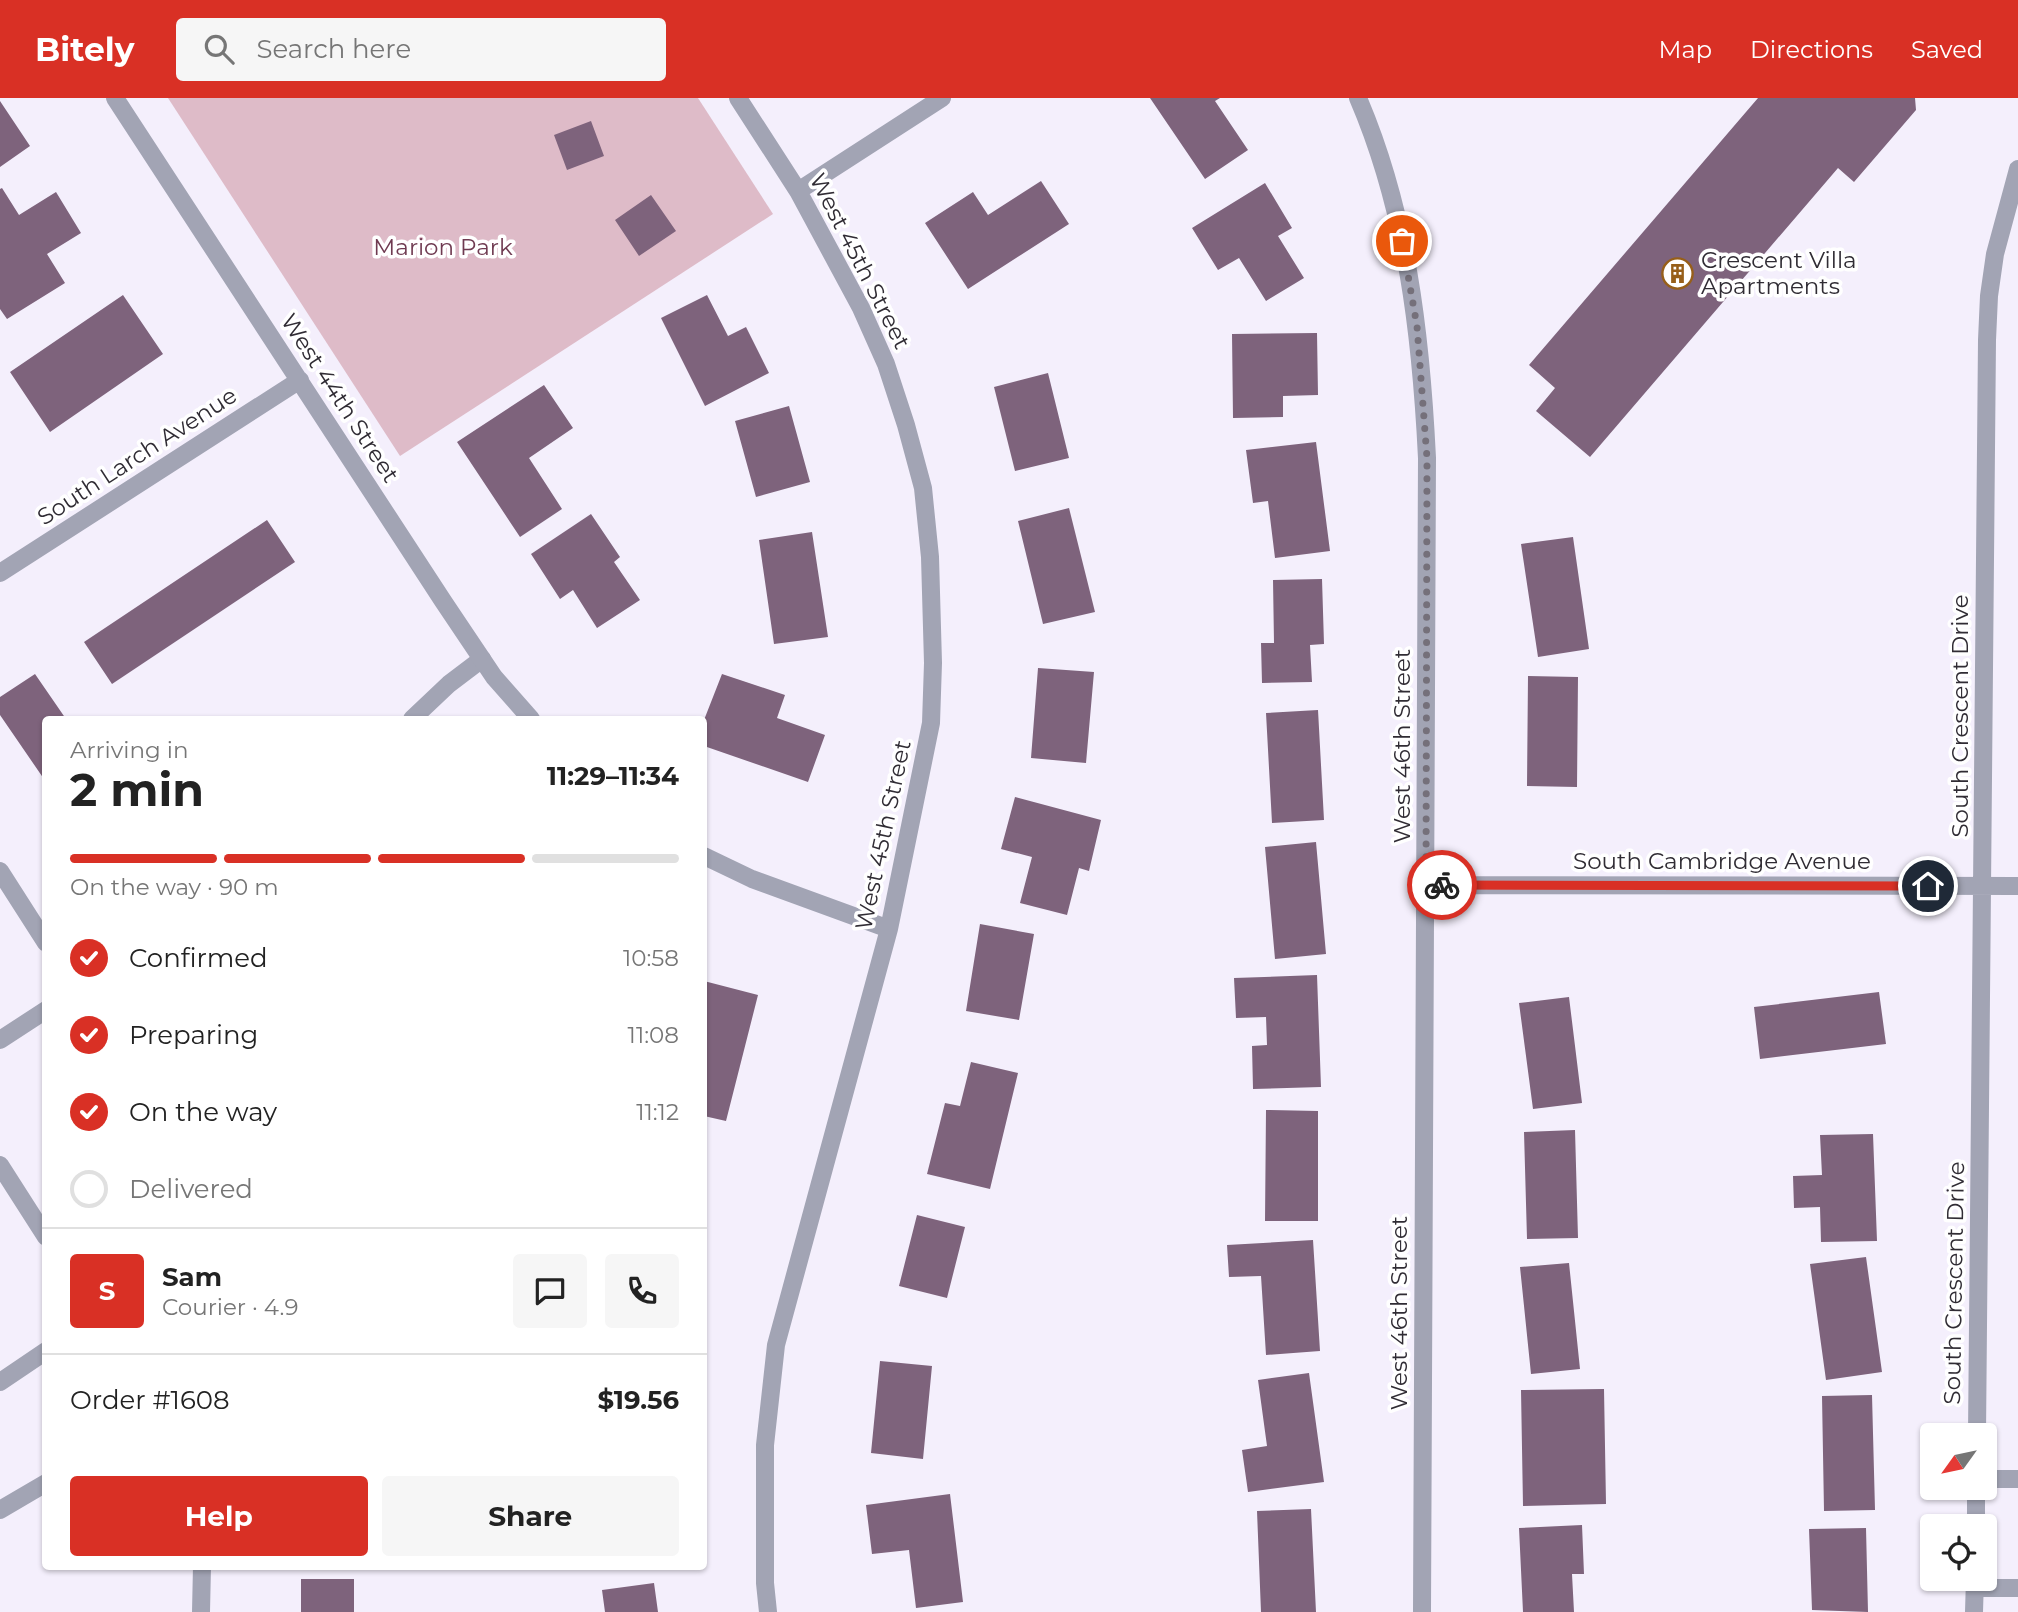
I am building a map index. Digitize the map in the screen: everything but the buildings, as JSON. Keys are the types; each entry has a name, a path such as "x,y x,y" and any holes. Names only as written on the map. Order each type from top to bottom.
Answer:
{"street":[{"name":"West 44th Street","path":"115,98 482,659 529,716"},
{"name":"West 45th Street","path":"738,98 798,191 861,308 886,364 923,488 930,557 933,663 931,723 889,929 776,1345 765,1446 765,1583 768,1612"},
{"path":"798,191 942,98"},
{"name":"West 46th Street","path":"1358,98 1370,126 1392,198 1408,262 1423,379 1427,458 1422,1612"},
{"name":"South Crescent Drive","path":"1977,1423 1987,340 1995,254 2018,169"},
{"name":"South Larch Avenue","path":"0,573 300,380"},
{"path":"415,716 449,684 482,659"},
{"path":"707,857 752,878 889,929"},
{"path":"0,872 42,937"},
{"name":"South Cambridge Avenue","path":"1426,885 2018,886"},
{"path":"0,1041 42,1013"},
{"path":"0,1165 42,1231"},
{"path":"0,1382 42,1355"},
{"path":"1997,1479 2018,1479"},
{"path":"0,1510 42,1485"},
{"path":"201,1612 202,1570"},
{"path":"1997,1586 2018,1588"},
{"path":"1974,1612 1975,1591"}],"green space":[{"name":"Marion Park","path":"168,98 698,98 773,214 400,456"}],"way so far":[{"path":"1402,241 1408,262 1417,326 1427,458 1426,885 1442,885"}],"place":[{"name":"Crescent Villa Apartments","path":"1678,273"}],"route":[{"path":"1442,885 1928,886"}]}
